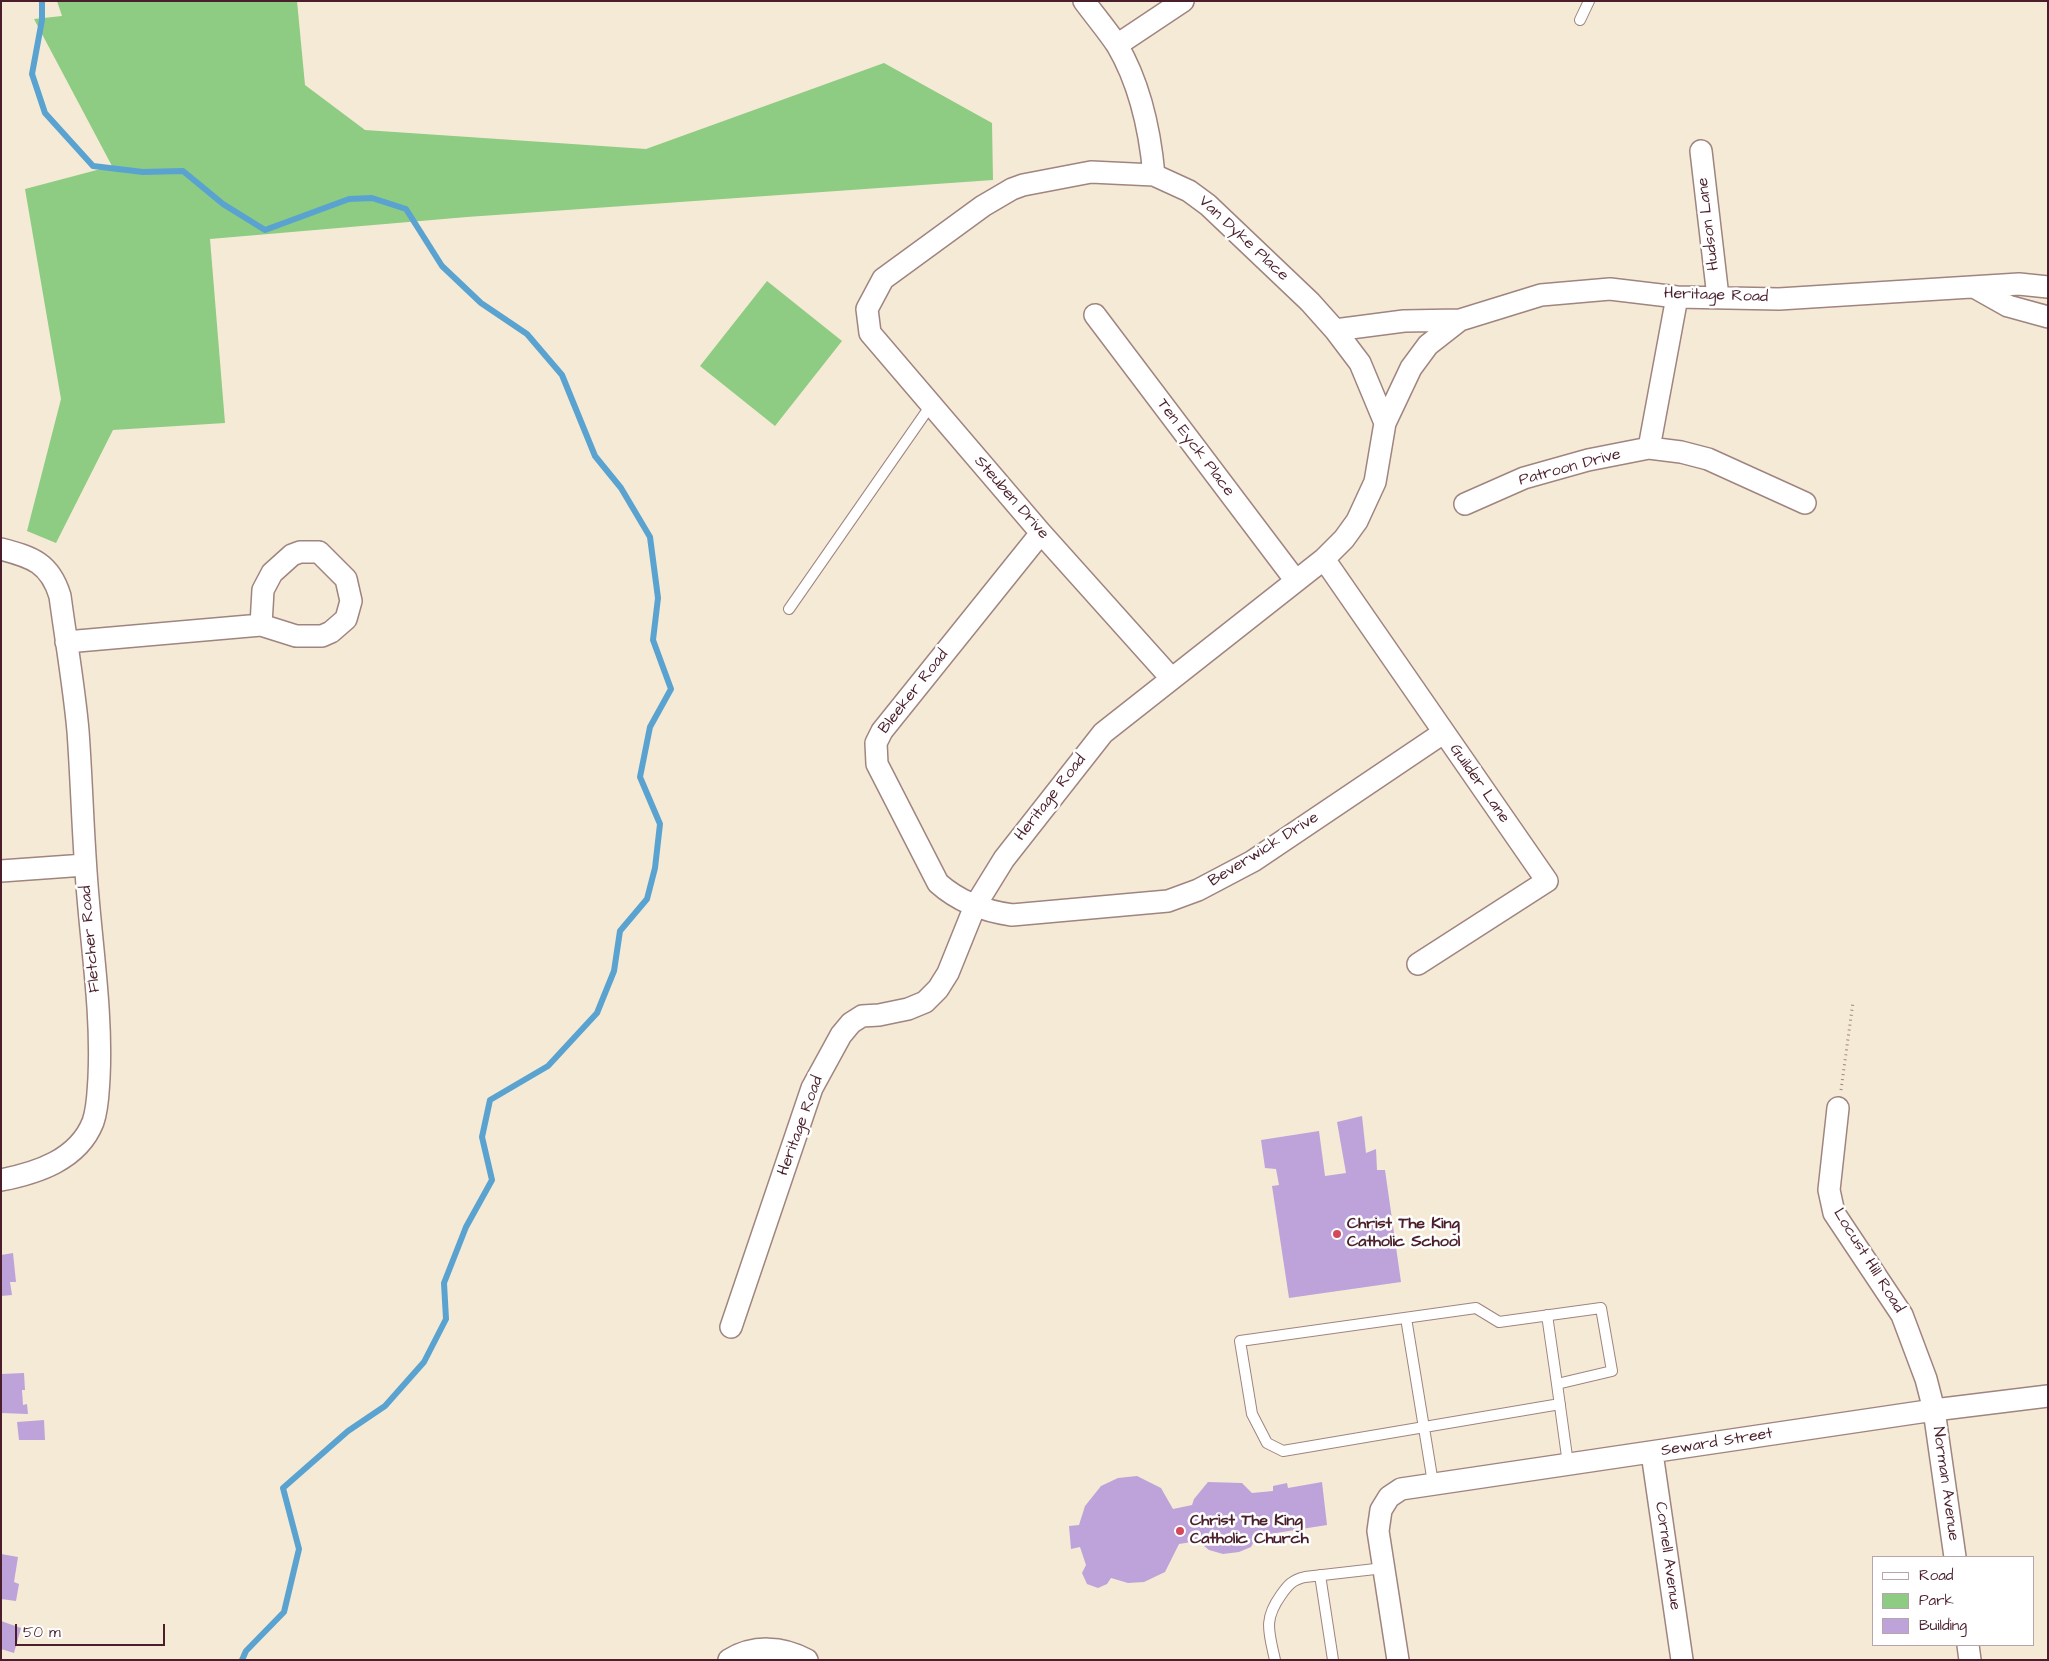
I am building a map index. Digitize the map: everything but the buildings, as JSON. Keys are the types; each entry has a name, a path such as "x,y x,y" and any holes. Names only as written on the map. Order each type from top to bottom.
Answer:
{"street":[{"path":"1084,1 1117,45 1144,114 1151,141 1154,175"},
{"path":"1117,45 1183,1"},
{"name":"Hudson Lane","path":"1701,151 1718,297"},
{"name":"Van Dyke Place","path":"867,309 883,280 983,206 1012,189 1023,185 1091,172 1154,175 1189,191 1208,205 1310,302 1335,330 1360,363 1385,423"},
{"name":"Heritage Road","path":"1335,330 1404,321 1460,320 1541,295 1610,289 1676,297 1779,299 2018,284 2048,287"},
{"path":"1976,288 2008,306 2048,317"},
{"path":"1649,448 1676,297"},
{"name":"Steuben Drive","path":"867,309 870,333 1041,533 1171,678"},
{"name":"Ten Eyck Place","path":"1095,315 1296,581"},
{"name":"Heritage Road","path":"731,1327 812,1088 825,1061 851,1023 862,1016 879,1015 908,1009 925,1002 938,989 948,973 976,906 1004,859 1103,733 1324,559 1344,539 1357,521 1375,482 1385,423 1411,368 1428,345 1460,320"},
{"name":"Patroon Drive","path":"1465,504 1524,478 1588,460 1649,448 1681,452 1708,459 1805,503"},
{"name":"Bleeker Road","path":"976,906 954,897 938,883 877,764 876,743 882,732 1041,533"},
{"name":"Fletcher Road","path":"1,549 29,556 40,564 55,581 60,596 78,730 85,865 100,1054 97,1105 92,1123 81,1141 69,1154 49,1166 27,1175 1,1180"},
{"path":"66,642 262,625 296,636 322,636 331,632 346,619 351,601 346,579 319,552 300,552 292,555 272,573 263,590 262,625"},
{"name":"Guilder Lane","path":"1324,559 1547,881 1418,964"},
{"name":"Beverwick Drive","path":"976,906 995,913 1012,915 1168,900 1198,890 1253,861 1443,733"},
{"path":"1,872 85,865"},
{"name":"Locust Hill Road","path":"1838,1108 1829,1190 1834,1213 1902,1315 1926,1380 1934,1410"},
{"name":"Seward Street","path":"1384,1568 1378,1532 1381,1510 1389,1497 1401,1489 1934,1410 2048,1396"},
{"name":"Norman Avenue","path":"1934,1410 1955,1556"},
{"name":"Cornell Avenue","path":"1652,1453 1682,1660"},
{"path":"1384,1568 1398,1660"},
{"path":"1968,1646 1970,1660"},
{"path":"729,1660 737,1655 763,1648 783,1650 807,1660"}],"lane":[{"path":"1580,20 1589,1"},
{"path":"788,608 931,404"},
{"path":"1557,1384 1612,1371 1601,1308 1498,1322 1476,1308 1240,1341 1252,1414 1267,1443 1283,1451 1560,1404"},
{"path":"1548,1315 1568,1464"},
{"path":"1406,1318 1433,1483"},
{"path":"1275,1660 1268,1622 1270,1610 1289,1584 1295,1579 1384,1568"},
{"path":"1320,1575 1333,1660"}],"path":[{"path":"1838,1108 1853,1002"}],"green space":[{"path":"57,1 297,1 305,85 365,130 646,149 884,63 992,123 993,180 467,217 210,239 225,423 113,430 56,543 27,531 61,399 25,189 112,166 34,19 62,16"},
{"path":"767,281 842,341 775,426 700,366"}],"waterway":[{"path":"42,1 42,20 32,74 45,113 93,166 143,172 183,171 223,204 265,230 349,199 372,198 406,209 442,266 481,303 527,334 562,375 595,456 621,488 650,537 658,598 653,640 671,689 650,727 640,777 660,824 655,868 647,899 620,931 614,971 597,1013 548,1066 490,1100 482,1137 492,1180 466,1227 444,1283 446,1319 424,1362 385,1406 348,1431 283,1488 299,1549 284,1612 246,1651 242,1660"}],"place":[{"name":"Christ The King Catholic School","path":"1337,1234"},
{"name":"Christ The King Catholic Church","path":"1180,1531"}]}
